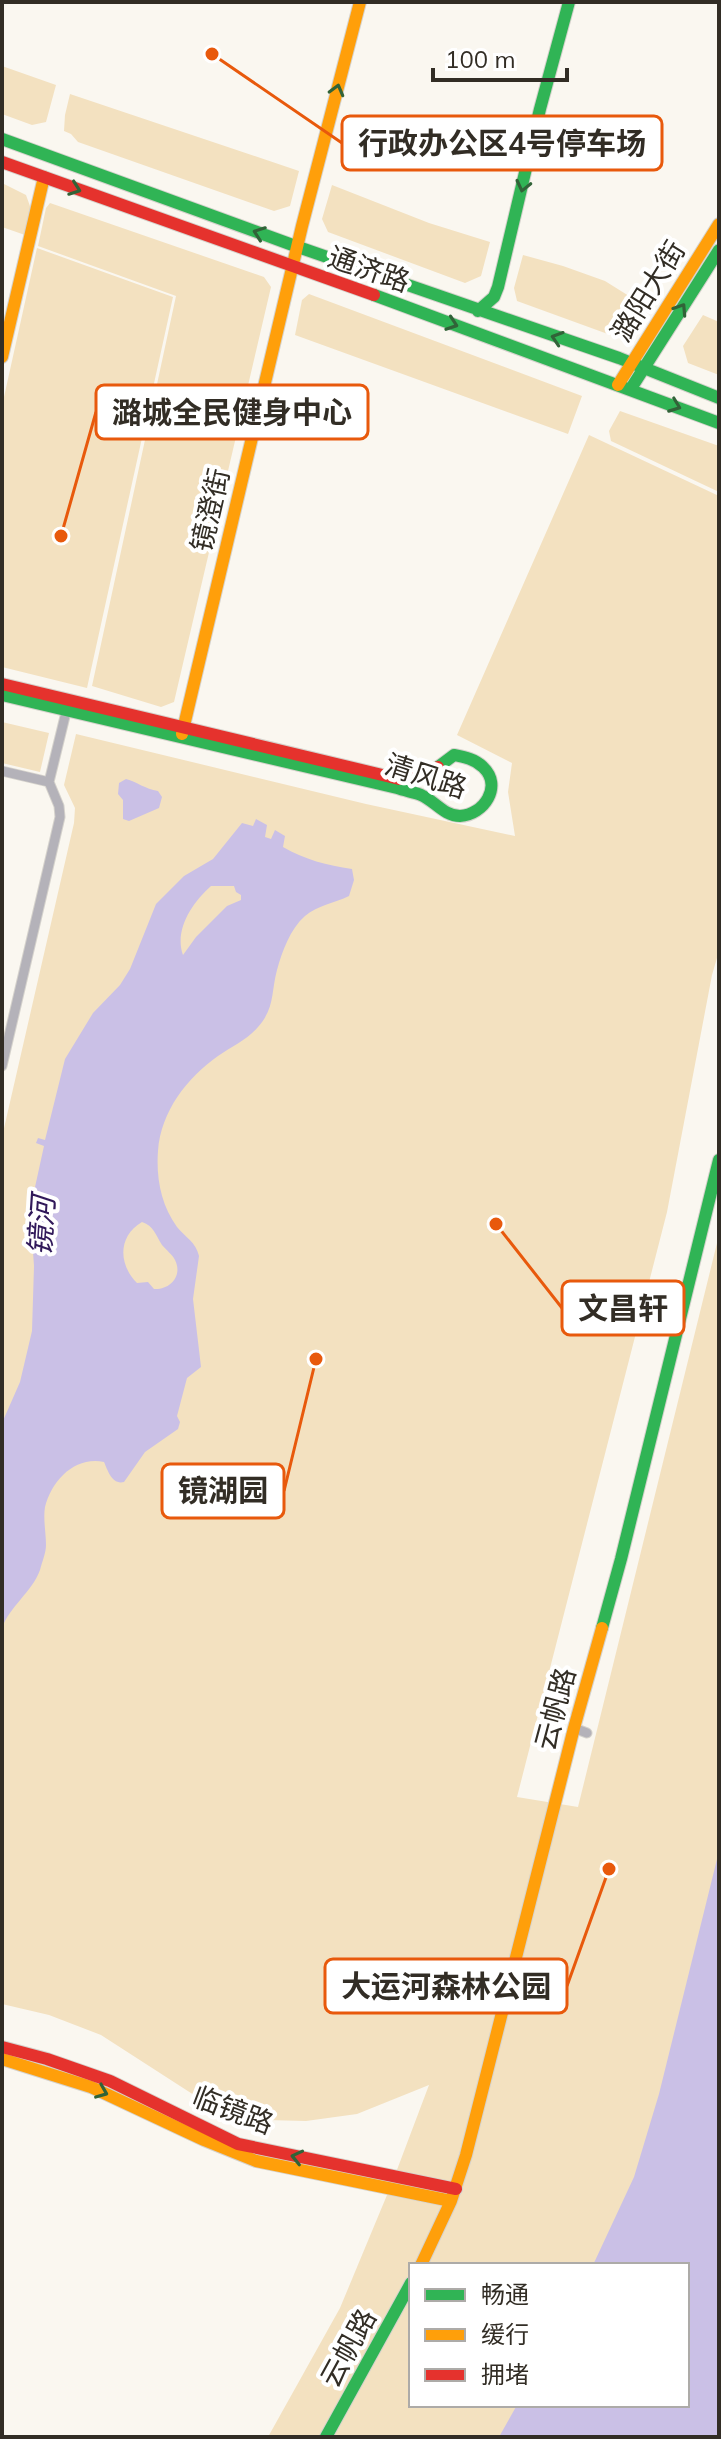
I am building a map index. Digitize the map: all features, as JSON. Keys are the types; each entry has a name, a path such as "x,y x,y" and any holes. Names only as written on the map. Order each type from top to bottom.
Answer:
{"street":[{"name":"镜澄街","path":"182,732 360,2"},
{"path":"478,311 494,297 498,287 569,2"},
{"name":"通济路","path":"2,139 298,247 631,363 719,398"},
{"name":"通济路","path":"2,162 719,423"},
{"path":"2,357 44,177"},
{"name":"潞阳大街","path":"624,387 631,363 719,224"},
{"name":"潞阳大街","path":"624,387 644,368 719,250"},
{"name":"清风路","path":"2,684 67,705"},
{"name":"清风路","path":"2,695 67,705 413,781 429,775 454,755 470,756 484,765 492,778 491,795 483,809 458,817 446,813 421,795 182,732"},
{"path":"2,1066 60,817 49,782 67,705"},
{"path":"2,771 49,782"},
{"name":"云帆路","path":"422,2263 454,2195 581,1730 719,1160"},
{"name":"临镜路","path":"2,2047 110,2081 238,2144 454,2195"},
{"name":"临镜路","path":"2,2059 75,2081 231,2153 256,2161 454,2195"},
{"name":"云帆路","path":"326,2437 409,2287"}],"shaded area":[{"path":"2,66 56,85 46,122 32,125 2,114"},
{"path":"70,94 299,171 290,206 274,211 78,142 64,131"},
{"path":"2,183 26,195 31,209 25,235 2,227"},
{"path":"332,185 429,223 490,242 481,276 465,283 328,232 322,219"},
{"path":"50,203 264,277 271,287 174,702 161,707 92,686 176,296 38,246 46,208"},
{"path":"37,248 173,297 87,688 2,667 2,406"},
{"path":"523,255 605,281 645,306 631,327 616,337 517,301 514,288"},
{"path":"309,294 582,396 568,434 295,335 302,300"},
{"path":"703,315 719,322 719,375 688,363 683,346"},
{"path":"620,411 719,446 719,492 611,441 609,431"},
{"path":"589,435 719,496 719,951 667,1212 517,1797 578,1807 719,1235 719,2437 268,2437 340,2308 429,2085 357,2114 306,2121 266,2120 228,2110 194,2095 101,2035 49,2015 2,2004 2,1137 74,823 75,808 64,785 76,734 366,804 515,836 508,792 512,763 457,735"},
{"path":"2,722 49,733 40,772 2,763"}],"water":[{"path":"126,779 158,791 162,797 159,808 129,821 123,819 123,800 118,794 119,783"},
{"name":"镜河","path":"256,819 267,825 265,837 271,839 275,830 285,836 283,847 300,855 352,869 354,880 349,896 315,909 300,921 281,956 270,1006 263,1020 249,1036 196,1074 164,1122 158,1151 161,1191 172,1219 193,1243 199,1256 193,1299 201,1367 187,1378 177,1416 180,1422 178,1429 145,1452 124,1482 113,1479 104,1462 93,1461 74,1466 59,1479 45,1507 46,1548 40,1570 2,1628 2,1423 20,1382 32,1331 34,1266 30,1210 44,1146 36,1143 38,1138 45,1140 65,1059 93,1013 120,985 130,969 156,904 184,876 213,859 242,823 253,826","holes":["211,886 234,886 241,900 227,906 183,955 181,936 186,918 197,900","142,1222 152,1228 177,1266 174,1281 160,1289 154,1289 148,1282 137,1283 126,1267 125,1242"]},
{"path":"719,1851 719,2437 499,2437 516,2407 689,2407 689,2263 594,2263 634,2177 659,2094"}],"traffic: fast":[{"path":"478,311 494,297 498,287 569,2"},
{"path":"2,139 298,247 619,358 719,398"},
{"path":"630,390 719,250"},
{"path":"374,295 719,423"},
{"path":"2,695 397,788 421,795 454,815 469,814 483,805 491,791 491,783 480,764 454,755 438,767"},
{"path":"602,1628 719,1160"},
{"path":"326,2437 409,2287"}],"traffic: slow":[{"path":"182,734 302,226 360,2"},
{"path":"2,357 44,177"},
{"path":"618,385 719,224"},
{"path":"422,2263 451,2201 466,2155 602,1628"},
{"path":"2,2059 91,2087 256,2161 451,2201"}],"traffic: jam":[{"path":"2,162 374,295"},
{"path":"2,684 399,779 423,777 438,767"},
{"path":"2,2047 110,2081 238,2144 456,2189"}],"place":[{"name":"行政办公区4号停车场","path":"212,54"},
{"name":"潞城全民健身中心","path":"61,536"},
{"name":"文昌轩","path":"496,1224"},
{"name":"镜湖园","path":"316,1359"},
{"name":"大运河森林公园","path":"609,1869"}]}
